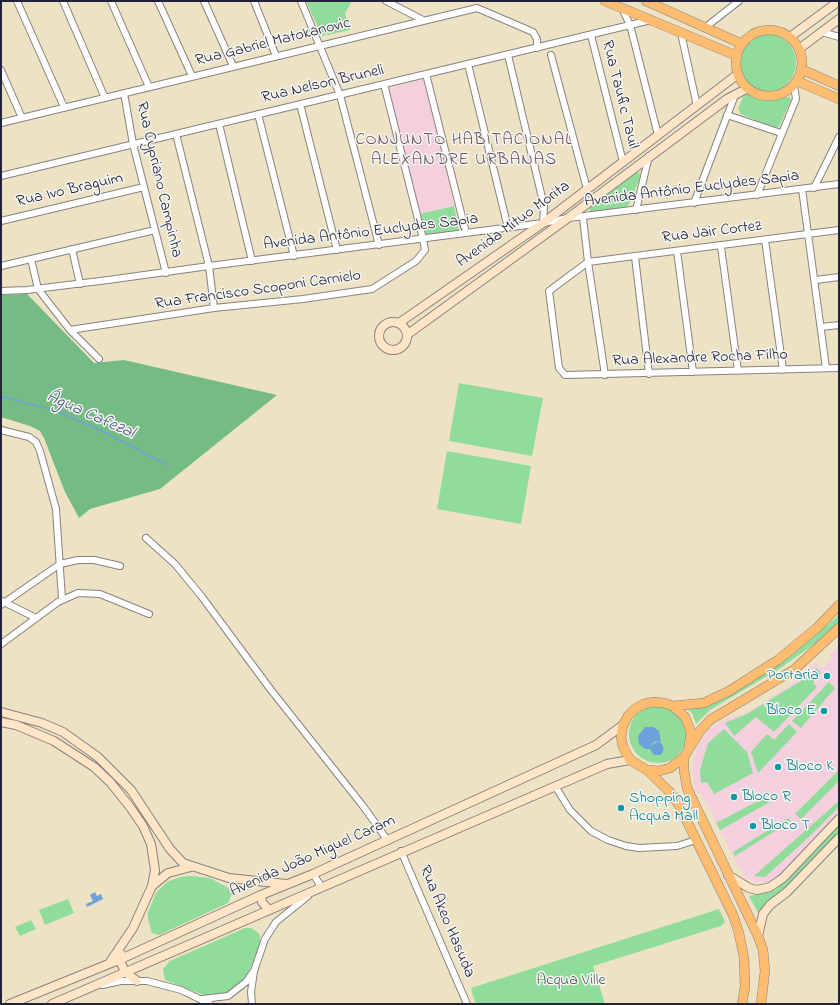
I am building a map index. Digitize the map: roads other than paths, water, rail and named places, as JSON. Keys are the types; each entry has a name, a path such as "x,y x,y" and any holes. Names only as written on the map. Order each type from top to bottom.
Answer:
{"main road":[{"path":"646,1 707,26 742,44"},
{"path":"609,2 737,56"},
{"path":"765,30 781,32 790,37 799,49 802,59 802,69 795,83 779,94 768,96 757,93 748,88 738,74 737,56 742,44 750,36 765,30"},
{"path":"802,69 839,86"},
{"path":"795,83 839,99"},
{"path":"673,706 704,703 729,691 778,660 818,627 839,605"},
{"path":"647,770 659,771 670,768 684,757 700,731 710,720 795,669 839,628"},
{"path":"689,747 691,732 689,724 680,711 664,702 644,704 635,709 628,716 623,725 621,737 623,747 630,760 647,770 664,785 675,798 739,933 745,970 742,1004"},
{"path":"684,757 684,770 687,788 758,936 765,971 761,1004"}],"street":[{"path":"17,1 64,107"},
{"path":"63,1 105,98"},
{"path":"111,1 148,87"},
{"path":"158,1 192,76"},
{"path":"204,1 234,66"},
{"path":"254,1 276,56"},
{"path":"301,1 340,95 379,245"},
{"path":"386,1 423,20"},
{"path":"790,37 839,1"},
{"path":"707,26 737,2"},
{"name":"Rua Gabriel Matokanovic","path":"1,123 477,8 533,32 537,39 538,48"},
{"path":"622,8 630,25 658,135"},
{"path":"799,49 839,19"},
{"name":"Rua Nelson Bruneli","path":"1,176 651,20"},
{"path":"822,32 839,37"},
{"path":"681,33 697,106"},
{"name":"Rua Taufic Tauil","path":"591,35 623,162"},
{"path":"508,55 544,206 543,223"},
{"path":"551,55 587,189"},
{"path":"468,64 508,228"},
{"path":"1,70 22,118"},
{"path":"426,74 466,233"},
{"name":"Avenida Mituo Morita","path":"399,323 543,223 738,74"},
{"path":"757,195 781,132 796,99 795,83"},
{"path":"384,84 423,239"},
{"name":"Avenida Mituo Morita","path":"408,334 568,218 649,156 735,95 748,88"},
{"name":"Rua Cypriano Campinha","path":"124,93 133,144 166,273"},
{"path":"694,203 735,95"},
{"path":"300,104 337,250"},
{"path":"258,114 294,256"},
{"path":"728,114 781,132"},
{"path":"219,124 252,261"},
{"path":"176,134 209,266 214,308"},
{"path":"814,188 839,137"},
{"path":"636,210 649,156"},
{"name":"Avenida Antônio Euclydes Sapia","path":"1,291 38,289 80,284 508,228 568,218 583,218 839,184"},
{"name":"Rua Ivo Braguim","path":"1,221 144,187"},
{"path":"802,189 816,280 826,368"},
{"path":"583,218 604,375"},
{"path":"1,266 155,230"},
{"name":"Rua Jair Cortez","path":"588,262 721,247 839,230"},
{"name":"Rua Francisco Scoponi Carnielo","path":"70,330 214,308 303,299 372,289 416,261 424,250 423,239"},
{"path":"765,240 783,370"},
{"path":"721,247 738,371"},
{"path":"72,249 80,284"},
{"path":"677,251 693,372"},
{"path":"634,257 649,374"},
{"path":"31,259 38,289 70,330 99,359"},
{"name":"Rua Alexandre Rocha Filho","path":"588,262 549,291 561,373 567,375 604,375 839,368"},
{"path":"816,280 839,277"},
{"path":"392,322 399,323 405,328 408,334 407,342 403,347 396,351 389,350 381,344 380,332 384,325 392,322"},
{"path":"821,327 839,325"},
{"path":"1,430 28,437 34,440 38,446 56,509 62,599"},
{"path":"146,538 175,564 202,596 252,665 363,806 388,841"},
{"path":"2,602 60,564 78,560 94,560 120,566"},
{"path":"1,644 62,599 78,594 94,593 112,598 149,614"},
{"path":"2,602 36,618"},
{"path":"1,712 42,723 63,732 98,757 130,790 177,858 192,867 229,878 289,884"},
{"path":"1,722 16,725 54,741 94,767 110,782 130,807 151,844 155,870 152,886 141,913 122,947 110,963"},
{"name":"Avenida João Miguel Caram","path":"10,1004 121,959 262,895 388,841 596,745 623,725"},
{"name":"Avenida João Miguel Caram","path":"52,1004 402,851 607,764 630,760"},
{"path":"555,786 570,810 591,831 608,840 626,846 639,848 677,846 696,840"},
{"path":"728,875 748,888 757,890 770,887 783,878 839,820"},
{"path":"758,936 763,914 770,905 787,892 839,838"},
{"name":"Rua Akeo Hasuda","path":"402,851 467,1004"},
{"path":"152,886 168,873 192,867"},
{"path":"252,1004 251,992 254,971 265,939 276,922 290,909 319,888 319,883 313,874"},
{"path":"262,895 262,902 268,910"},
{"path":"122,947 121,959 125,972 137,981"},
{"path":"202,1000 228,996 246,982 254,971"},
{"path":"93,986 121,982 147,981 169,986 210,1004"}],"water":[{"path":"645,727 653,727 659,731 661,742 655,741 650,746 657,742 661,743 664,749 661,755 654,755 650,749 645,749 639,744 638,736"},
{"path":"95,892 97,896 101,894 103,899 87,907 86,904 93,901 90,895"}],"waterway":[{"name":"Água Cafezal","path":"1,396 56,411 104,432 167,465"}],"place":[{"name":"Portaria","path":"827,676"},
{"name":"Bloco E","path":"824,711"},
{"name":"Bloco K","path":"778,767"},
{"name":"Bloco R","path":"734,797"},
{"name":"Shopping Acqua Mall","path":"621,808"},
{"name":"Bloco T","path":"753,826"}],"district":[{"name":"CONJUNTO HABITACIONAL ALEXANDRE URBANAS","path":"464,151"}],"park label":[{"name":"Acqua Ville","path":"571,981"}]}
